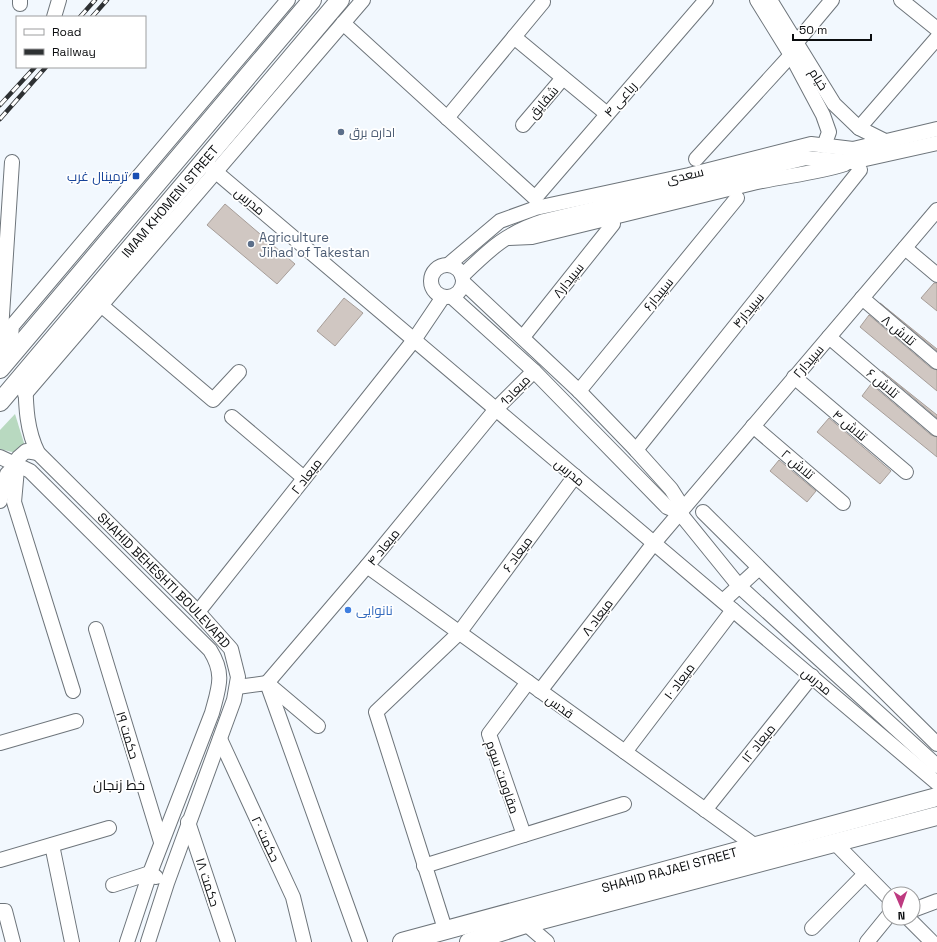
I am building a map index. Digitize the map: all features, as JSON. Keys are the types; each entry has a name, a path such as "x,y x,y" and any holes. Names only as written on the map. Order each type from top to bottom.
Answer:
{"main road":[{"name":"IMAM KHOMENI STREET","path":"3,364 312,0"},
{"name":"IMAM KHOMENI STREET","path":"0,402 24,373 96,301 210,167 340,0"},
{"path":"187,148 210,167"},
{"path":"3,364 24,373"},
{"name":"SHAHID RAJAEI STREET","path":"469,942 525,916 754,845 937,797"},
{"name":"SHAHID RAJAEI STREET","path":"402,942 445,930 525,916 937,816"}],"street":[{"path":"54,16 59,0"},
{"path":"3,364 12,326 288,0"},
{"path":"210,167 363,0"},
{"name":"رباعی ۴","path":"447,118 535,198 706,0"},
{"name":"خیام","path":"757,0 833,103 860,128 885,141"},
{"name":"خیام","path":"770,0 794,49 827,125"},
{"path":"696,159 794,49 832,0"},
{"path":"902,0 937,29"},
{"path":"343,23 447,118 543,2"},
{"path":"514,37 607,114"},
{"path":"860,128 937,38"},
{"name":"شقایق","path":"523,125 563,78"},
{"path":"820,109 828,108 833,103"},
{"path":"824,146 828,132 827,125 835,118 845,115"},
{"name":"سعدی","path":"448,265 500,222 530,210 689,175 811,144 853,149 937,129"},
{"name":"سعدی","path":"462,279 488,250 504,238 526,227 544,221 806,158 856,166 937,143"},
{"path":"3,364 0,346 12,162"},
{"name":"سپیدار۴","path":"636,450 856,166"},
{"name":"مدرس","path":"210,167 937,782"},
{"name":"سپیدار۶","path":"579,391 737,198"},
{"name":"سپیدار۲","path":"679,512 937,210"},
{"name":"سپیدار۸","path":"523,337 613,224"},
{"path":"905,248 937,275"},
{"path":"448,265 458,269 462,279 579,391 672,489 678,500 679,512 667,506 534,371 447,297 434,292 430,284 432,274 439,267 448,265"},
{"path":"414,340 447,297 459,292 462,279"},
{"name":"تلاش ۸","path":"862,298 937,362"},
{"path":"25,394 96,301 213,400 239,372"},
{"name":"تلاش ۶","path":"829,337 937,429"},
{"name":"میعاد ۲","path":"198,612 414,340"},
{"name":"میعاد1","path":"496,409 534,371"},
{"name":"SHAHID BEHESHTI BOULEVARD","path":"24,373 26,415 32,441 38,453 198,612 231,649 237,667 237,687 220,739 166,883 148,942"},
{"name":"تلاش ۴","path":"794,377 906,472"},
{"name":"میعاد ۴","path":"267,683 367,566 496,409"},
{"path":"232,417 304,478"},
{"name":"تلاش ۲","path":"753,426 843,503"},
{"path":"0,501 7,474 16,464 21,454 32,450 38,453"},
{"name":"SHAHID BEHESHTI BOULEVARD","path":"0,457 30,471 210,650 220,668 220,686 212,713 161,842 127,942"},
{"path":"16,464 14,502 73,691"},
{"name":"میعاد ۶","path":"424,866 376,712 460,633 575,476"},
{"name":"مدرس","path":"679,512 739,586 937,766"},
{"name":"میعاد ۸","path":"540,691 679,512"},
{"path":"703,512 937,744"},
{"name":"قدس","path":"367,566 754,845"},
{"name":"میعاد ۱۰","path":"625,752 728,606 739,586 759,568"},
{"name":"حکمت ۱۹","path":"96,629 161,842"},
{"name":"میعاد ۱۲","path":"705,810 812,676"},
{"name":"مقاومت سوم","path":"524,835 489,734 528,682"},
{"path":"267,683 360,942"},
{"path":"237,687 267,683 318,726"},
{"path":"876,731 898,706"},
{"path":"0,743 76,721"},
{"name":"حکمت ۲۰","path":"220,739 293,897 304,942"},
{"path":"445,930 424,866 624,804"},
{"name":"حکمت ۱۸","path":"188,822 228,942"},
{"path":"0,860 109,828"},
{"path":"834,842 881,890"},
{"path":"52,845 72,942"},
{"path":"113,885 150,873 166,883"},
{"path":"812,928 865,874"},
{"path":"921,907 937,901"},
{"path":"0,911 5,910 13,942"},
{"path":"525,916 547,942"},
{"path":"867,942 881,925"},
{"path":"916,926 932,942"}],"green space":[{"path":"15,414 28,456 0,449 0,430"}],"building":[{"name":"Agriculture Jihad of Takestan","path":"225,204 295,264 277,284 207,225"},
{"path":"934,283 937,283 937,311 921,298"},
{"path":"344,298 363,313 335,346 317,331"},
{"path":"880,303 937,349 937,351"},
{"path":"869,315 931,368 937,370 937,391 860,327"},
{"path":"882,371 937,415 937,418"},
{"path":"871,384 931,435 937,437 937,457 862,396"},
{"path":"829,418 891,471 880,484 817,432"},
{"path":"779,460 816,491 807,502 770,471"}],"railway":[{"path":"81,16 95,0"},
{"path":"93,16 107,0"},
{"path":"0,105 34,68"},
{"path":"0,119 45,68"}],"place":[{"name":"اداره برق","path":"341,132"},
{"name":"ترمینال غرب","path":"136,176"},
{"name":"Agriculture Jihad of Takestan","path":"251,244"},
{"name":"نانوایی","path":"348,610"}],"district":[{"name":"خط زنجان","path":"119,785"}]}
